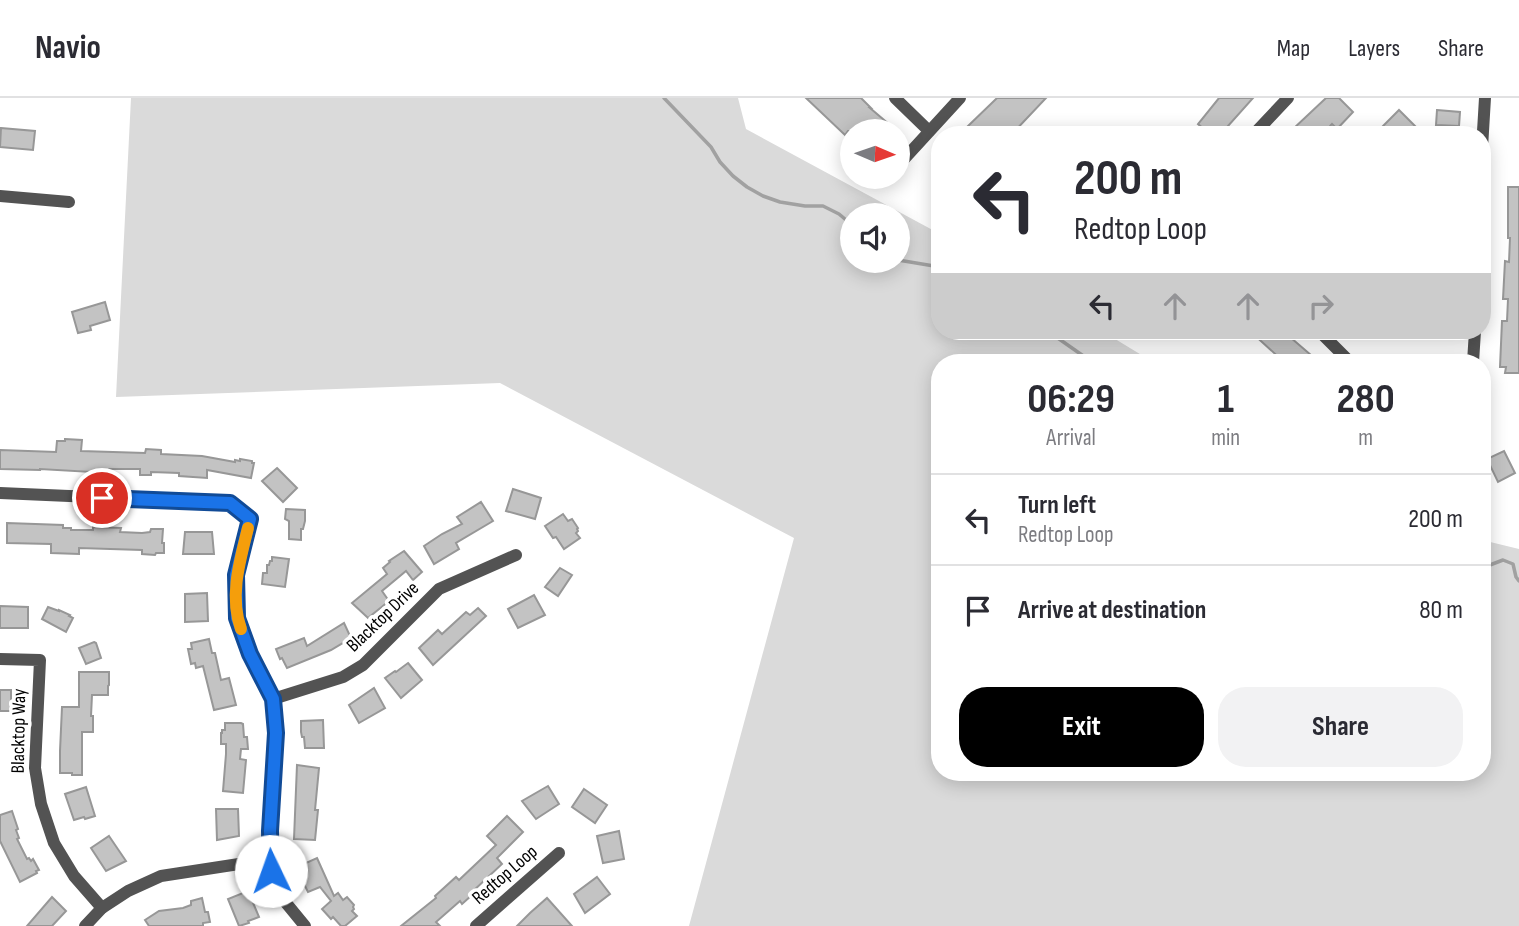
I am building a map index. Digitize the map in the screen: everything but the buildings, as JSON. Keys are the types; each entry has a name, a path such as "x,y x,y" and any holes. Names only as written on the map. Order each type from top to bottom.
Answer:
{"street":[{"path":"895,98 929,131 910,152"},
{"path":"934,126 960,98"},
{"path":"1261,126 1287,98"},
{"path":"1483,126 1485,98"},
{"path":"0,196 69,202"},
{"path":"1328,340 1342,354"},
{"path":"0,493 230,503 250,519 236,575 237,618 250,654 273,699 276,733 270,831 271,871 282,898 305,926"},
{"name":"Blacktop Drive","path":"273,699 343,677 363,665 439,589 516,555"},
{"name":"Blacktop Way","path":"0,659 40,660 35,768 41,804 54,844 74,876 102,908"},
{"name":"Redtop Loop","path":"476,926 559,853"},
{"path":"85,926 102,908 128,891 161,876 271,859"}],"shaded area":[{"path":"131,98 738,98 746,129 840,180 840,189 857,189 883,203 840,203 840,273 910,273 910,218 931,229 931,340 1117,340 1140,354 931,354 931,781 1491,781 1491,542 1519,549 1519,926 689,926 794,538 500,383 116,397"}],"waterway":[{"path":"664,98 711,147 733,176 747,187 780,202 823,206 840,215"},
{"path":"910,262 931,266"},
{"path":"1061,340 1081,354"},
{"path":"1491,565 1503,560 1513,564 1519,581"}],"slow traffic":[{"path":"241,629 237,618 236,575 248,528"}],"route":[{"path":"102,498 230,503 250,519 236,575 237,618 250,654 273,699 276,733 270,831 271,871"}]}
